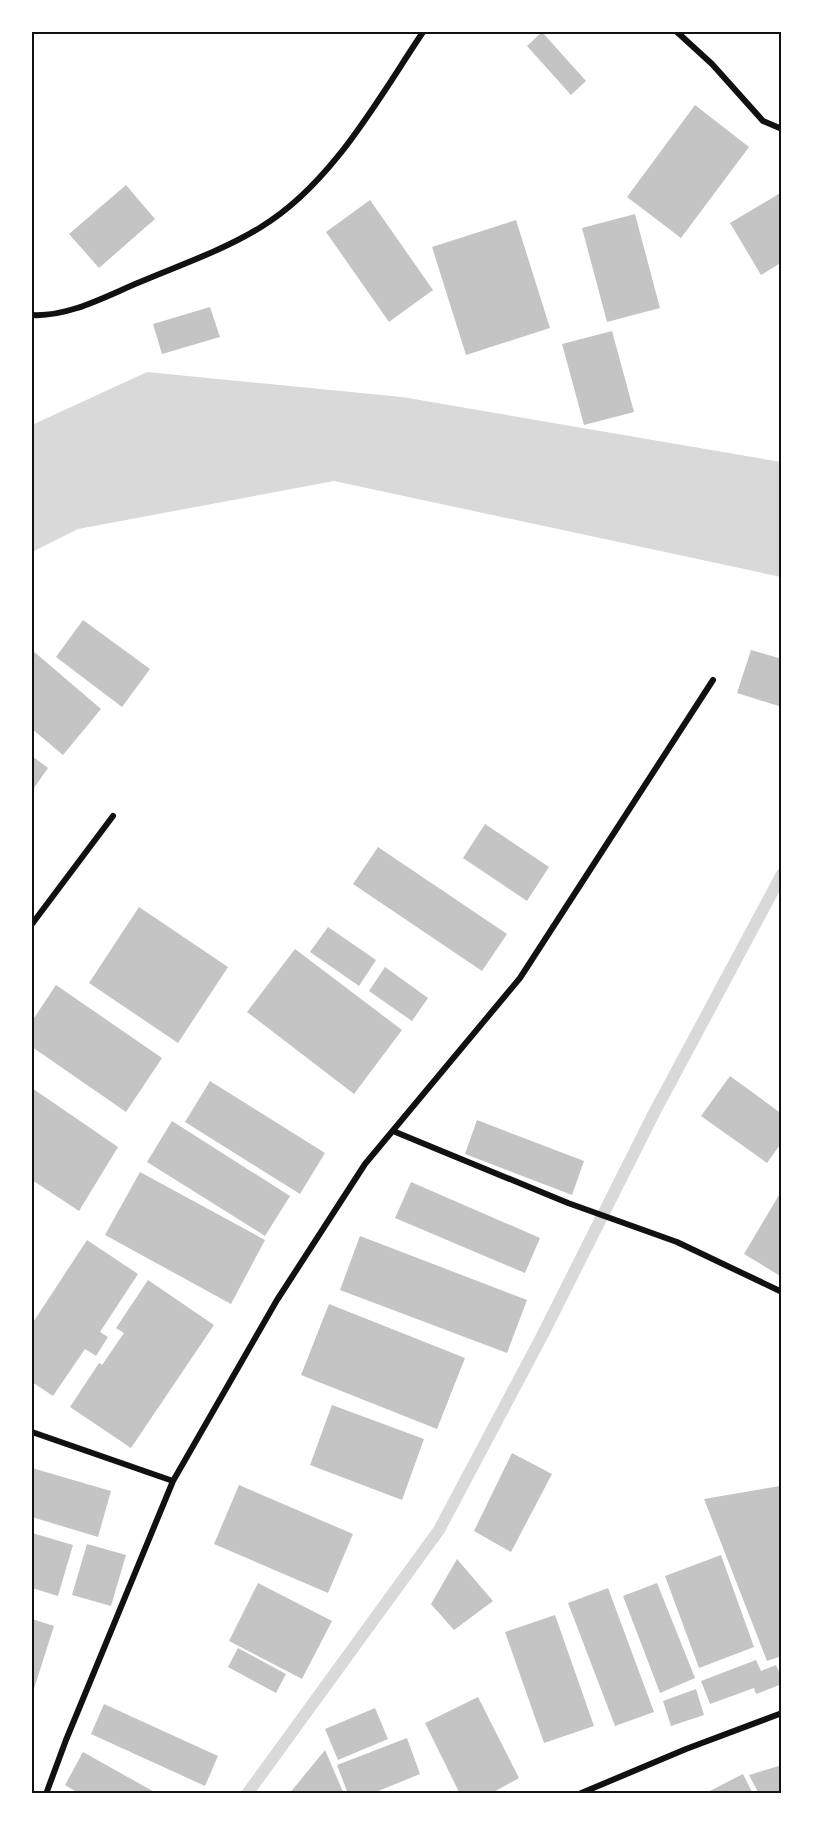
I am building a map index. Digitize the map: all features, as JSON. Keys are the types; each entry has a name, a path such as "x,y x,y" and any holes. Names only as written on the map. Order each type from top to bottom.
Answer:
{"street":[{"path":"32,315 78,308 214,251 262,227 302,196 336,160 423,32"},
{"path":"677,32 712,64 763,121 782,129"},
{"path":"46,1794 173,1481 277,1300 365,1164 520,978 713,680"},
{"path":"32,924 113,816"},
{"path":"393,1131 585,1209 676,1242 782,1293"},
{"path":"32,1432 173,1481"},
{"path":"579,1794 686,1749 782,1713"}],"shaded area":[{"path":"147,372 402,397 781,462 781,577 334,481 78,529 32,552 32,425"}],"building":[{"path":"542,32 586,81 571,95 527,46"},
{"path":"695,105 749,147 681,238 627,197"},
{"path":"126,185 155,219 99,268 69,234"},
{"path":"782,192 782,262 761,275 730,223"},
{"path":"370,200 433,290 389,322 326,232"},
{"path":"635,214 660,308 607,322 582,228"},
{"path":"516,220 550,328 466,355 432,247"},
{"path":"210,307 220,337 162,354 153,324"},
{"path":"612,331 634,412 584,425 562,344"},
{"path":"83,620 150,669 122,707 56,657"},
{"path":"32,650 101,709 63,755 32,729"},
{"path":"751,650 782,659 782,707 737,693"},
{"path":"32,756 48,768 32,791"},
{"path":"485,824 549,867 527,901 463,858"},
{"path":"378,847 507,934 482,971 353,884"},
{"path":"139,907 228,967 178,1043 89,983"},
{"path":"328,927 376,960 359,986 310,952"},
{"path":"295,949 402,1030 354,1094 247,1012"},
{"path":"385,967 428,998 412,1021 369,991"},
{"path":"56,985 162,1058 126,1112 32,1047 32,1021"},
{"path":"730,1076 782,1114 782,1142 767,1163 701,1116"},
{"path":"210,1081 325,1153 300,1194 185,1122"},
{"path":"32,1088 118,1147 79,1211 32,1180"},
{"path":"477,1120 584,1161 572,1195 465,1154"},
{"path":"172,1121 290,1196 265,1236 147,1162"},
{"path":"140,1172 265,1240 231,1304 105,1235"},
{"path":"411,1182 540,1238 525,1273 395,1218"},
{"path":"782,1190 782,1277 744,1254"},
{"path":"360,1236 527,1300 507,1353 340,1290"},
{"path":"87,1240 138,1274 100,1332 108,1337 96,1356 85,1349 53,1396 32,1382 32,1324"},
{"path":"148,1280 214,1325 131,1448 70,1407 99,1363 102,1365 124,1333 116,1328"},
{"path":"329,1304 465,1358 437,1429 301,1375"},
{"path":"332,1405 424,1439 402,1500 310,1465"},
{"path":"512,1453 552,1474 511,1552 474,1531"},
{"path":"32,1468 111,1491 98,1537 32,1517"},
{"path":"239,1485 353,1534 328,1593 214,1544"},
{"path":"780,1486 782,1492 782,1656 767,1661 704,1499"},
{"path":"32,1533 73,1545 58,1596 32,1588"},
{"path":"87,1544 126,1555 111,1606 72,1595"},
{"path":"721,1555 754,1647 699,1668 665,1576"},
{"path":"457,1559 493,1601 454,1630 431,1604"},
{"path":"258,1583 332,1621 302,1679 229,1641"},
{"path":"657,1583 695,1678 660,1693 623,1596"},
{"path":"608,1588 654,1712 615,1726 568,1603"},
{"path":"555,1615 594,1726 544,1743 505,1632"},
{"path":"32,1619 54,1626 32,1695"},
{"path":"238,1648 286,1674 276,1693 228,1667"},
{"path":"756,1660 761,1671 776,1665 782,1678 782,1684 756,1694 754,1688 710,1704 701,1681"},
{"path":"696,1689 704,1715 671,1726 663,1701"},
{"path":"478,1697 519,1778 490,1794 460,1794 425,1723"},
{"path":"104,1704 218,1756 205,1786 91,1734"},
{"path":"375,1708 388,1739 338,1760 325,1729"},
{"path":"407,1738 420,1774 371,1794 348,1794 337,1765"},
{"path":"325,1750 344,1794 289,1794"},
{"path":"83,1752 158,1794 80,1794 65,1785"},
{"path":"782,1765 782,1794 759,1794 749,1775"},
{"path":"743,1774 753,1794 708,1794 708,1792"}],"waterway":[{"path":"247,1794 439,1530 542,1336 653,1115 782,874"}]}
